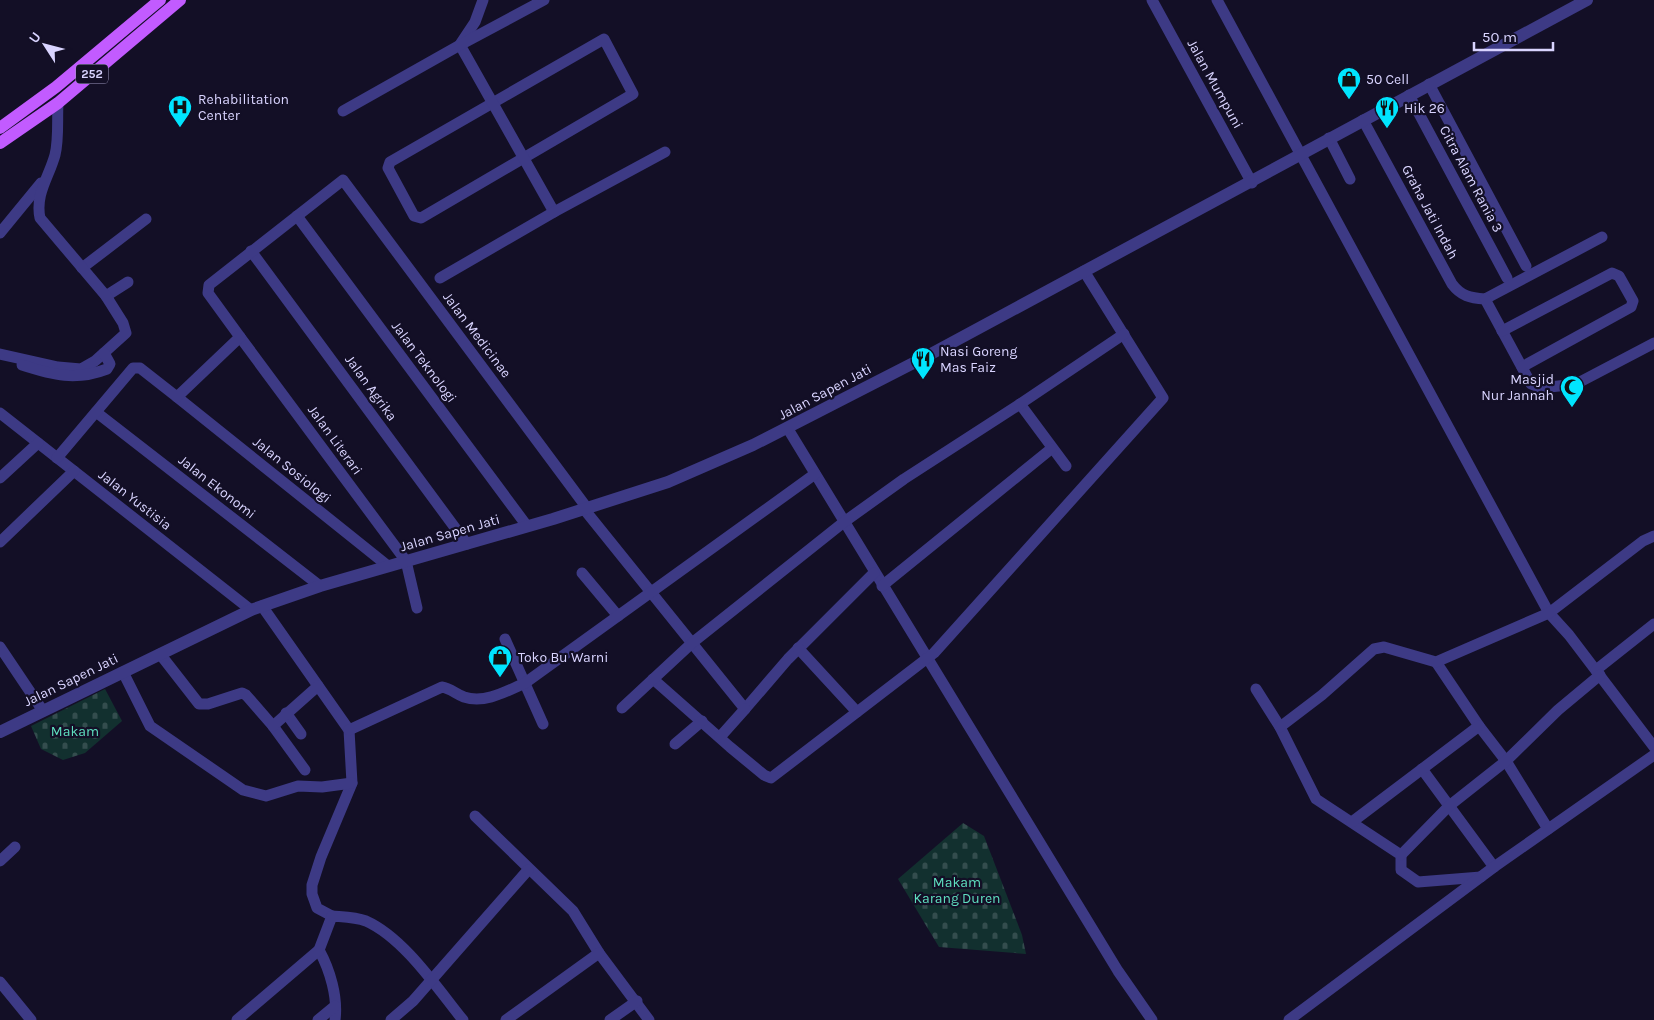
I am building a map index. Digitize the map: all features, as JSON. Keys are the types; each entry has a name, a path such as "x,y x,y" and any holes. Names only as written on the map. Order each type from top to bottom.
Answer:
{"main road":[{"name":"252","path":"0,128 56,87 160,0"},
{"name":"252","path":"0,143 58,103 180,0"}],"street":[{"path":"460,45 475,22 483,0"},
{"path":"344,111 544,0"},
{"name":"Jalan Mumpuni","path":"1152,0 1252,183"},
{"path":"1217,0 1548,612 1652,739"},
{"name":"Jalan Sapen Jati","path":"0,732 256,608 320,586 527,526 683,476 788,429 1252,183 1329,138 1588,0"},
{"path":"604,39 633,94 422,218 414,216 388,168 388,164 493,104 604,39"},
{"path":"460,45 554,212"},
{"name":"Citra Alam Rania 3","path":"1429,84 1526,266"},
{"name":"Citra Alam Rania 3","path":"1409,95 1506,278"},
{"path":"0,354 75,369 88,366 106,357 126,333 123,323 106,296 40,218 37,206 56,146 58,103"},
{"name":"Graha Jati Indah","path":"1363,120 1452,284 1459,293 1470,298 1485,299"},
{"path":"1329,138 1350,179"},
{"path":"440,278 554,212 664,152"},
{"path":"0,232 48,174"},
{"name":"Jalan Medicinae","path":"297,216 343,180 585,508 745,709"},
{"path":"251,251 297,216"},
{"name":"Jalan Teknologi","path":"297,216 527,526"},
{"path":"82,268 146,219"},
{"path":"1602,237 1485,299 1531,384 1537,388 1576,384 1654,343"},
{"name":"Jalan Literari","path":"251,251 212,282 209,285 208,293 406,561"},
{"name":"Jalan Agrika","path":"251,251 467,544"},
{"path":"653,679 764,776 771,778 927,658 988,594 1163,398 1084,271"},
{"path":"1502,331 1612,273 1619,276 1633,301 1631,307 1522,367"},
{"path":"106,296 128,282"},
{"path":"622,708 692,643 844,522 904,479 1124,334"},
{"path":"177,397 240,337"},
{"path":"0,359 68,377 93,374 107,368 106,357"},
{"name":"Jalan Sosiologi","path":"96,412 136,367 177,397 388,566"},
{"path":"1020,404 1040,423 1051,449 1066,466"},
{"path":"57,458 96,412"},
{"name":"Jalan Ekonomi","path":"96,412 320,586"},
{"name":"Jalan Yustisia","path":"1,415 256,608 318,686 349,730"},
{"path":"788,429 1118,971 1152,1020"},
{"path":"0,478 38,444"},
{"path":"882,586 1051,449"},
{"path":"0,542 74,472"},
{"path":"463,1020 432,980 394,940 372,924 355,918 332,916 318,908 312,894 312,885 321,857 352,783 349,730 442,687 465,697 479,699 491,697 526,682 815,474"},
{"path":"1436,662 1548,612 1643,540 1654,536"},
{"path":"406,561 417,608"},
{"path":"582,573 618,616"},
{"path":"720,737 798,648 874,573"},
{"path":"1400,855 1449,806 1506,761 1598,672 1654,624"},
{"path":"505,639 526,682 543,724"},
{"path":"0,647 43,711"},
{"path":"1280,727 1322,695 1374,649 1384,647 1436,662 1479,726 1506,761 1548,829"},
{"path":"798,648 857,712"},
{"path":"160,654 196,702 208,704 243,693 273,726 305,770"},
{"path":"123,672 150,726 243,790 266,796 298,786 322,787 352,783"},
{"path":"273,726 318,686"},
{"path":"1256,689 1280,727 1311,792 1324,806 1352,822 1400,855 1402,870 1418,882 1481,877"},
{"path":"286,713 301,734"},
{"path":"675,744 702,721"},
{"path":"1352,822 1479,726"},
{"path":"1289,1020 1494,867 1654,755"},
{"path":"1422,770 1494,867"},
{"path":"475,816 528,870 573,911 599,953 637,1001 649,1020"},
{"path":"0,861 15,847"},
{"path":"391,1020 413,1001 528,870"},
{"path":"237,1020 319,950 332,916"},
{"path":"319,950 326,964 332,984 335,1020"},
{"path":"506,1020 599,953"},
{"path":"0,982 31,1020"},
{"path":"610,1020 637,1001"},
{"path":"318,1020 334,1006"}],"green space":[{"name":"Makam","path":"105,689 122,721 85,753 63,760 41,749 31,726"},
{"name":"Makam Karang Duren","path":"963,823 984,836 1022,935 1026,954 939,947 898,879"}],"place":[{"name":"50 Cell","path":"1349,100"},
{"name":"Rehabilitation Center","path":"180,128"},
{"name":"Hik 26","path":"1387,129"},
{"name":"Nasi Goreng Mas Faiz","path":"923,380"},
{"name":"Masjid Nur Jannah","path":"1572,408"},
{"name":"Toko Bu Warni","path":"500,678"}]}
